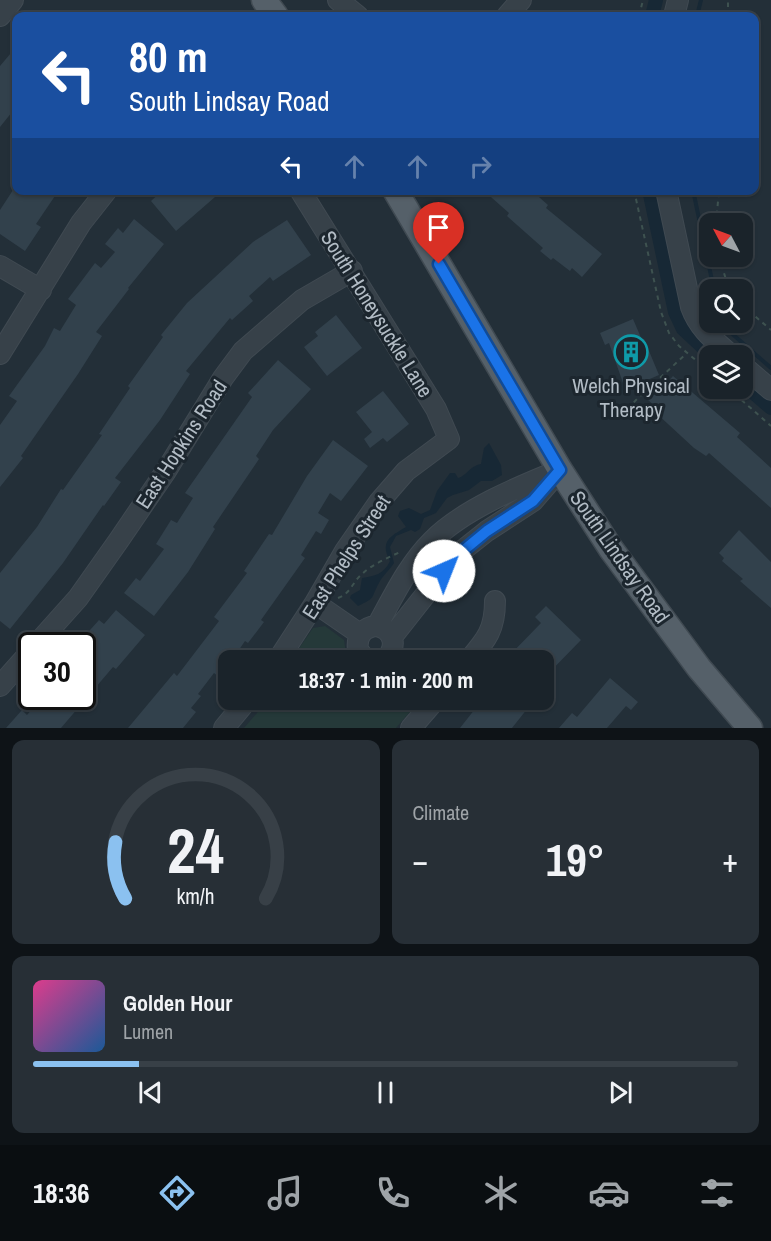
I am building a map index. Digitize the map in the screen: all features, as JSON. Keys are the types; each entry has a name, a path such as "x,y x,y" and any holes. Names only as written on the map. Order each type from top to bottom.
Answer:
{"main road":[{"name":"South Lindsay Road","path":"398,195 560,470 611,549 699,668 750,728"}],"street":[{"path":"0,16 13,0"},
{"path":"338,0 353,12"},
{"path":"510,12 521,0"},
{"path":"0,354 81,223 104,195"},
{"name":"South Honeysuckle Lane","path":"303,195 436,409 449,439"},
{"path":"667,195 691,307 704,331 720,345"},
{"path":"0,266 41,290"},
{"name":"East Hopkins Road","path":"48,632 78,598 119,540 172,462 223,378 243,351 302,300 352,271"},
{"path":"753,374 771,390"},
{"name":"East Phelps Street","path":"286,650 321,607 345,551 379,502 406,471 449,439"},
{"path":"383,646 412,565 433,539 480,507 521,485 560,470"},
{"path":"383,646 464,550 487,531 533,501 560,470"},
{"path":"477,650 489,635 495,618 495,601"},
{"path":"321,607 383,646"},
{"path":"358,650 357,645 383,646"},
{"path":"0,686 18,666"},
{"path":"224,728 239,710"},
{"path":"411,728 427,710"}],"path":[{"path":"635,195 661,312 669,333 699,363"},
{"path":"717,213 719,195"},
{"path":"753,314 771,330"},
{"path":"622,416 687,353"},
{"path":"740,399 771,426"},
{"path":"321,607 348,593 360,576 395,555"}],"green space":[{"path":"325,626 344,640 346,650 298,650 313,628"},
{"path":"260,710 412,710 396,728 244,728"}],"water":[{"path":"489,443 501,465 502,475 492,481 481,481 469,490 447,498 436,513 424,518 420,529 396,536 390,547 394,563 380,580 372,597 358,606 350,598 351,595 360,590 362,578 375,575 385,569 390,561 386,549 388,540 406,527 398,516 400,511 409,508 421,514 430,510 437,491 450,473 455,473 458,478 481,464 484,448"}],"building":[{"path":"12,52 12,112 0,127 0,66"},
{"path":"12,192 12,195 56,195 36,224 41,227 25,251 0,234 0,210"},
{"path":"158,195 217,195 176,231 151,201"},
{"path":"489,195 537,195 548,205 546,208 602,254 582,277 572,268 570,271 540,251 543,248 507,216 509,213"},
{"path":"134,219 164,244 96,332 102,336 21,456 23,458 0,487 0,425 17,401 9,396 45,346 54,328 60,331 76,305 68,299 95,263 101,268 115,252 105,244 118,228 123,233"},
{"path":"287,220 311,255 273,281 270,277 249,296 253,301 232,320 230,318 186,371 190,374 160,420 115,478 121,482 63,563 10,629 0,621 0,573 37,527 61,489 63,490 102,435 99,434 130,388 128,386 163,337 161,335 187,303 253,242"},
{"path":"336,315 362,348 327,376 304,347 318,336 315,332"},
{"name":"Welch Physical Therapy","path":"633,319 659,375 631,387 629,381 623,383 609,343 605,345 600,333"},
{"path":"278,360 311,389 273,430 256,456 259,459 213,527 215,529 188,572 154,616 124,593 136,578 140,581 164,549 156,544 171,520 177,523 193,498 185,493 252,397 248,393"},
{"path":"673,376 740,433 737,437 771,468 771,508 709,453 706,456 694,448 655,412 658,409 647,399 662,382 664,386"},
{"path":"383,391 409,424 387,442 383,438 370,448 364,439 372,432 356,412"},
{"path":"333,440 368,466 341,501 330,493 318,513 329,520 321,534 316,531 301,555 305,558 261,620 264,622 248,643 245,641 239,650 218,650 218,676 214,673 198,694 201,696 191,708 196,712 183,728 128,728 174,673 177,676 219,621 214,617 247,573 244,571 269,534 272,535 307,476"},
{"path":"739,530 771,562 771,608 740,581 743,579 722,561 724,558 719,553"},
{"path":"546,606 581,640 554,668 554,650 515,650 541,623 535,617"},
{"path":"116,610 145,635 116,669 113,667 96,687 96,632 88,632 99,620 104,624"},
{"path":"610,678 638,702 631,710 626,706 607,728 559,728 572,713 577,717"},
{"path":"22,710 27,715 31,710 76,710 61,728 6,728"},
{"path":"474,710 526,710 512,728 460,728"}],"waterway":[{"path":"653,12 656,0"},
{"path":"698,12 701,0"},
{"path":"650,195 675,312 683,329 700,345"},
{"path":"694,195 712,279"},
{"path":"731,333 771,368"},
{"path":"753,392 771,408"}],"place":[{"name":"Welch Physical Therapy","path":"631,352"}],"route":[{"path":"439,264 560,470 533,501 487,531 444,571"}]}
